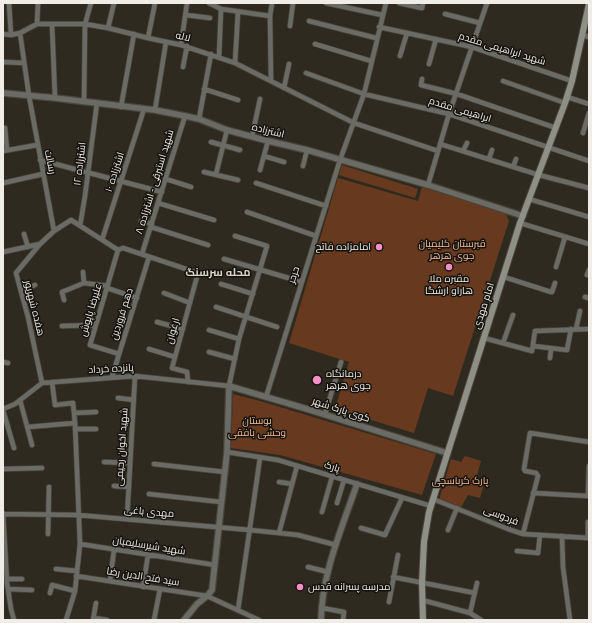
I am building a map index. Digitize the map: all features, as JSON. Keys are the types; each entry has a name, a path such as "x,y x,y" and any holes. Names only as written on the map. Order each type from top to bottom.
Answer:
{"main road":[{"name":"امام مهدی","path":"423,620 422,582 424,542 431,506 520,223 549,149 572,81 589,4"}],"street":[{"path":"9,3 10,35"},
{"path":"3,39 3,34 10,35 20,33 37,24 38,3"},
{"path":"84,102 85,24 91,3"},
{"path":"108,28 114,3"},
{"path":"148,38 155,3"},
{"path":"183,67 188,3"},
{"path":"209,3 221,9 270,16"},
{"path":"271,81 270,16 272,3"},
{"path":"290,26 293,3"},
{"path":"326,3 382,15"},
{"name":"حرحر","path":"266,397 340,160 364,94 376,38 386,3"},
{"path":"399,3 422,8 423,3"},
{"path":"428,185 449,114 487,3"},
{"path":"219,57 221,9"},
{"path":"236,63 238,12"},
{"path":"445,14 480,23"},
{"path":"186,16 210,18"},
{"path":"309,21 376,38"},
{"name":"لاله","path":"37,24 85,24 134,34 211,54 236,63 354,122 438,151"},
{"path":"52,24 55,98"},
{"name":"شهید ابراهیمی مقدم","path":"380,27 472,47 572,81"},
{"name":"رسالت","path":"20,33 37,145 54,231"},
{"path":"400,56 407,33"},
{"path":"121,106 134,34"},
{"path":"582,35 589,37"},
{"path":"429,64 436,39"},
{"path":"155,110 166,42"},
{"path":"315,44 371,61"},
{"path":"199,119 211,54"},
{"path":"3,62 24,63"},
{"path":"284,88 289,64"},
{"name":"ابراهیمی مقدم","path":"306,73 364,94 449,114 549,149 589,161"},
{"path":"422,78 420,85 457,94 556,128"},
{"path":"503,81 566,100 589,104"},
{"path":"204,89 238,100"},
{"name":"اشترزاده","path":"3,93 97,103 144,110 155,110 199,119 227,130 307,150 428,185 523,216"},
{"path":"252,137 260,99"},
{"name":"اشترزاده ۱۲","path":"80,226 97,103"},
{"name":"اشترزاده ۱۰","path":"102,240 144,110"},
{"path":"583,133 589,113"},
{"name":"شهید استبرقی - اشترزاده ۸","path":"142,254 185,116"},
{"path":"6,128 5,151 37,145"},
{"path":"216,174 227,130"},
{"path":"260,170 268,141"},
{"path":"211,142 240,150"},
{"path":"463,151 466,143"},
{"path":"440,144 539,175 589,188"},
{"path":"303,166 307,150"},
{"path":"489,159 492,150"},
{"path":"264,156 284,162"},
{"path":"513,167 516,159"},
{"path":"40,160 88,171 162,192"},
{"path":"204,172 238,180"},
{"path":"3,183 43,174"},
{"path":"166,179 191,187"},
{"path":"256,183 326,206"},
{"path":"529,199 589,217"},
{"path":"158,203 214,220"},
{"path":"247,212 316,236"},
{"name":"هفده شهریور","path":"42,383 22,290 16,273 40,244 54,231 71,220 118,250"},
{"path":"141,221 208,245"},
{"path":"520,223 589,244"},
{"path":"24,234 28,247"},
{"path":"184,620 197,604 212,590 227,452 229,386 239,339 267,246 235,236"},
{"path":"556,267 565,237"},
{"path":"3,252 40,244"},
{"path":"118,250 122,248 149,257"},
{"name":"علیرضا پاپوش","path":"118,250 90,345 119,354"},
{"name":"ارغوان","path":"149,257 198,273 172,368 187,372 188,382"},
{"name":"دهم فروردین","path":"112,377 138,298 149,257"},
{"path":"224,259 302,282"},
{"path":"588,275 589,270"},
{"path":"83,272 84,284"},
{"path":"504,277 551,292 555,283"},
{"path":"22,290 36,284"},
{"path":"64,300 62,292 84,284 108,287 138,298"},
{"path":"222,284 253,294"},
{"path":"164,293 190,302"},
{"path":"216,307 277,327"},
{"path":"533,346 567,350 580,311"},
{"path":"503,343 514,315"},
{"path":"157,322 183,330"},
{"path":"62,326 96,325"},
{"path":"484,338 532,351 535,332 589,329"},
{"path":"210,330 239,339"},
{"path":"149,349 175,357"},
{"path":"550,358 551,349"},
{"path":"209,352 235,359"},
{"path":"325,414 341,362"},
{"name":"پانزده خرداد","path":"42,383 135,376 229,386"},
{"name":"شهید اخوان رحیمی","path":"127,519 135,376"},
{"path":"52,382 54,404 73,403 75,423 80,544 74,591 66,620"},
{"path":"14,448 3,409 15,404 42,383"},
{"name":"کوی پارک شهر","path":"229,386 325,414 447,453"},
{"path":"118,398 134,400"},
{"path":"20,400 32,445"},
{"path":"74,413 96,412"},
{"path":"28,427 75,423"},
{"path":"75,429 96,429"},
{"path":"523,534 534,493 537,474 525,472 524,469 530,433 589,442"},
{"name":"پارک","path":"227,452 278,460 431,506"},
{"path":"238,610 260,458"},
{"path":"104,462 130,463"},
{"path":"154,464 225,472"},
{"path":"278,533 297,466"},
{"path":"534,493 588,496 589,466"},
{"path":"3,469 42,468"},
{"path":"322,512 332,477"},
{"path":"337,503 344,480"},
{"path":"279,482 292,484"},
{"path":"321,620 328,572 357,484"},
{"path":"48,534 49,486"},
{"path":"114,486 129,487"},
{"path":"149,494 222,502"},
{"path":"361,528 385,535 402,498"},
{"name":"فردوسی","path":"433,499 508,530 523,534 588,538"},
{"path":"448,530 457,508"},
{"path":"3,513 6,582 14,620"},
{"name":"مهدی باغی","path":"3,513 78,515 250,530 298,535 336,545"},
{"path":"588,522 588,538"},
{"path":"517,551 538,554 540,535"},
{"path":"562,536 563,567 570,620"},
{"name":"شهید شیرسلیمیان","path":"80,544 215,565"},
{"path":"110,581 114,550"},
{"path":"143,587 148,555"},
{"path":"389,602 398,555"},
{"path":"308,567 328,572"},
{"name":"سید فتح الدین رضا","path":"56,570 143,587 207,596 259,620"},
{"path":"393,577 475,593"},
{"path":"6,582 22,579"},
{"path":"470,612 477,583"},
{"path":"50,593 52,585 74,591"},
{"path":"8,588 32,590"},
{"path":"154,620 160,589"},
{"path":"422,600 470,612 482,620"},
{"path":"96,604 93,619 107,620"},
{"path":"322,608 344,612 343,620"}],"green space":[{"path":"342,165 418,189 415,198 339,175"},
{"name":"قبرستان کلیمیان جوی هرهر","path":"338,178 418,201 422,187 506,214 509,221 453,396 428,388 414,433 335,409 349,362 289,343"},
{"name":"بوستان وحشی بافقی","path":"233,394 436,454 422,495 280,455 231,448"},
{"name":"پارک کرباسچی","path":"465,456 481,461 475,482 484,484 480,498 468,495 460,509 439,500 451,459 461,462"}],"place":[{"name":"امامزاده فاتح","path":"379,247"},
{"name":"مقبره ملا هاراو ارشگا","path":"449,267"},
{"name":"درمانگاه جوی هرهر","path":"317,380"},
{"name":"مدرسه پسرانه قدس","path":"300,587"}],"district":[{"name":"محله سرسنگ","path":"218,273"}]}
